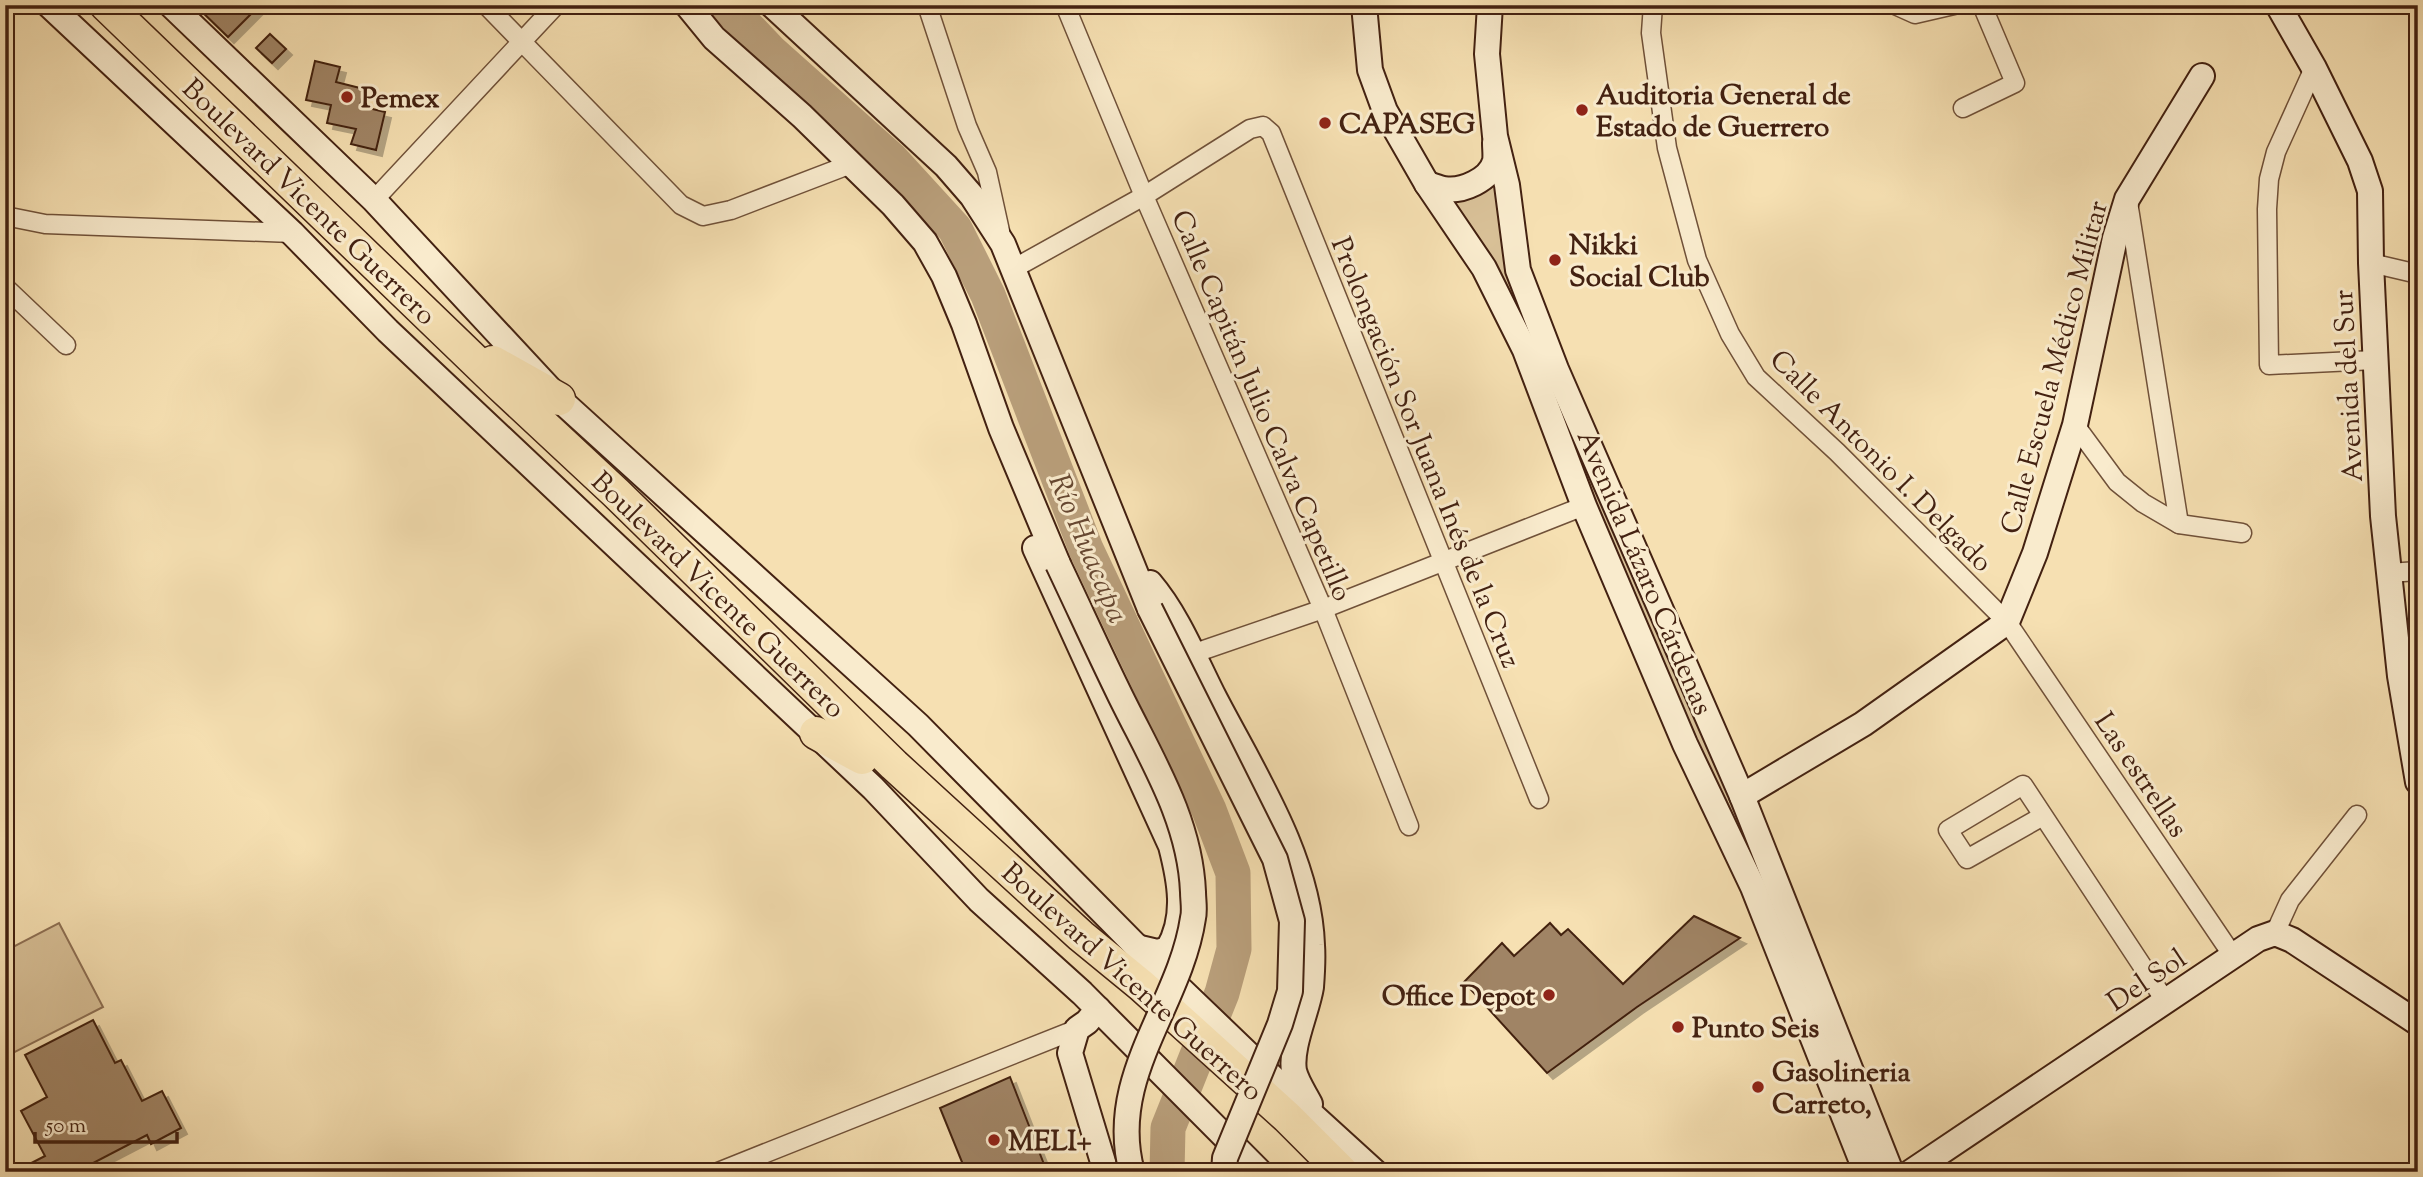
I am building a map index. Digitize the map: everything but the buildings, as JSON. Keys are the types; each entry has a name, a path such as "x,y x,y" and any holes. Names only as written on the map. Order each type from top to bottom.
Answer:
{"highway":[{"name":"Boulevard Vicente Guerrero","path":"80,5 483,388 705,608 862,758 1137,986"},
{"name":"Boulevard Vicente Guerrero","path":"106,5 626,503 894,765 1081,936 1287,1117 1342,1172"},
{"path":"458,342 559,399"},
{"path":"816,733 862,758"},
{"name":"Boulevard Vicente Guerrero","path":"1287,1117 1316,1172"}],"main road":[{"name":"Boulevard Vicente Guerrero","path":"49,5 292,233 388,331 816,733 873,788 979,900 1098,1009 1137,986"},
{"name":"Boulevard Vicente Guerrero","path":"171,5 374,200 559,399 918,725 1137,986 1260,1172"},
{"path":"687,5 715,38 893,205 925,242 964,324 1001,428 1058,564 1167,788 1184,834 1192,874 1194,917 1181,965 1137,1065 1128,1112 1127,1153 1132,1172"},
{"path":"772,5 946,166 972,197 1003,244 1150,609 1275,859 1292,921 1290,991 1280,1024 1225,1158 1224,1172"},
{"name":"Avenida Lázaro Cárdenas","path":"1364,5 1370,70 1385,111 1427,184 1484,268 1507,311 1584,506 1672,707 1685,744 1753,887 1866,1172"},
{"name":"Avenida Lázaro Cárdenas","path":"1490,5 1487,54 1495,136 1507,185 1518,270 1556,369 1742,796 1891,1172"},
{"name":"Avenida del Sur","path":"2278,5 2314,68 2360,161 2370,191 2383,516 2400,676 2418,782"},
{"name":"Calle Escuela Médico Militar","path":"2007,622 2035,553 2075,425 2115,238 2127,199 2202,76"},
{"path":"1427,184 1444,189 1461,188 1477,181 1489,172 1495,160 1495,136"},
{"path":"1001,428 1003,465 1010,493 1171,846 1178,872 1181,908 1177,935 1168,949 1157,952 1137,986"},
{"path":"1133,562 1162,597 1277,819 1301,878 1308,902 1312,945 1311,988 1296,1048 1294,1069 1299,1085 1319,1120"},
{"path":"1742,796 1863,724 2007,622"},
{"path":"2275,933 2292,940 2418,1023"},
{"name":"Del Sol","path":"1911,1172 2258,939 2275,933"},
{"name":"Boulevard Vicente Guerrero","path":"1137,986 1287,1117 1319,1120 1375,1172"},
{"path":"1098,1009 1077,1029 1070,1053 1106,1172"}],"street":[{"path":"486,5 681,205 703,216 731,209 851,164"},
{"path":"374,200 556,5"},
{"path":"927,5 967,126 987,172 1003,244"},
{"name":"Calle Capitán Julio Calva Capetillo","path":"1065,5 1144,196 1324,609 1409,827"},
{"name":"Calle Antonio I. Delgado","path":"1653,5 1651,33 1667,148 1697,260 1730,334 1756,377 1837,452 2007,622"},
{"path":"1895,5 1915,14 1954,5"},
{"path":"1963,108 2015,83 1982,5"},
{"path":"2314,68 2276,152 2269,179 2269,365 2375,360"},
{"name":"Prolongación Sor Juana Inés de la Cruz","path":"1144,196 1251,129 1263,126 1270,133 1539,799"},
{"path":"1013,269 1144,196"},
{"path":"2127,199 2179,524"},
{"path":"5,216 45,224 292,233"},
{"path":"2371,262 2418,274"},
{"path":"5,287 66,345"},
{"path":"2075,425 2116,482 2143,503 2179,524 2242,533"},
{"path":"1192,654 1324,609 1584,506"},
{"path":"2389,573 2418,571"},
{"name":"Las estrellas","path":"2007,622 2233,956"},
{"path":"2043,816 1967,859 1948,830 2023,785 2166,1002"},
{"path":"2275,933 2290,900 2357,815"},
{"path":"718,1172 1077,1029"}],"shaded area":[{"path":"1494,178 1737,808 1777,924 1683,708 1449,197"},
{"path":"59,923 103,1007 9,1055 5,1046 5,951"}],"waterway":[{"name":"Río Huacapa","path":"726,5 771,52 891,159 955,229 988,295 1086,549 1209,810 1233,873 1234,949 1222,993 1168,1128 1167,1172"}],"place":[{"name":"Pemex","path":"347,97"},
{"name":"Auditoria General de Estado de Guerrero","path":"1582,110"},
{"name":"CAPASEG","path":"1325,123"},
{"name":"Nikki Social Club","path":"1555,260"},
{"name":"Office Depot","path":"1549,995"},
{"name":"Punto Seis","path":"1678,1027"},
{"name":"Gasolineria Carreto,","path":"1758,1087"},
{"name":"MELI+","path":"994,1140"}]}
